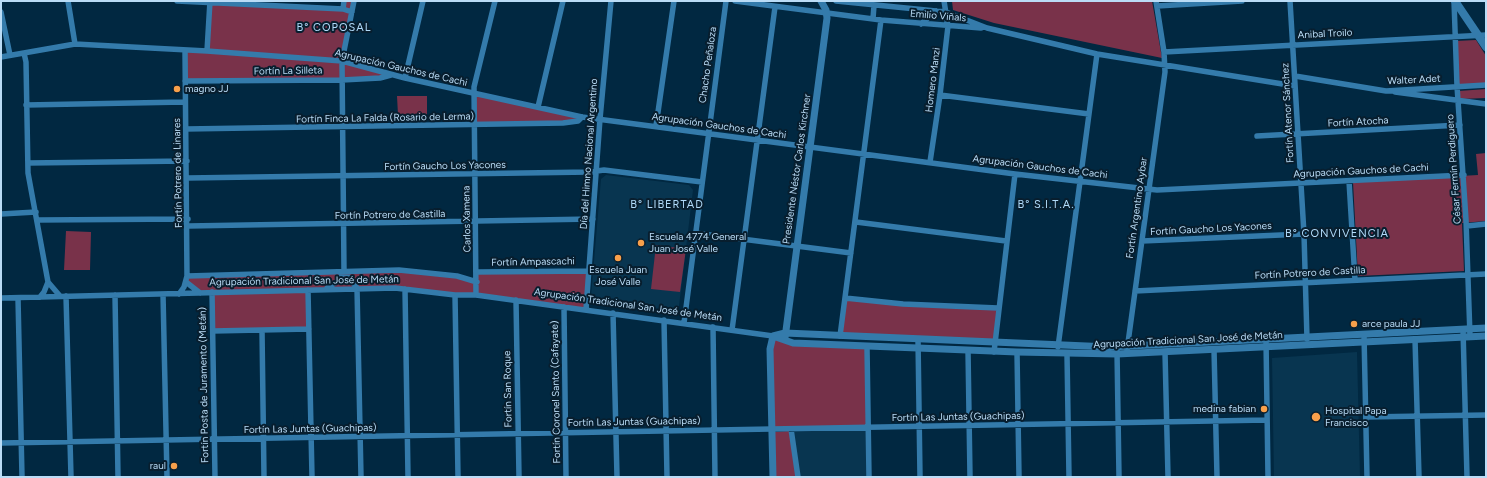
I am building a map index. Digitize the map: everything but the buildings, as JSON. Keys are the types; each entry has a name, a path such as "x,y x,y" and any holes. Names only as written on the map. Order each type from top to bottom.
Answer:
{"main road":[{"path":"1454,1 1482,35 1486,48"}],"street":[{"path":"68,1 75,44"},
{"path":"177,1 277,4 343,9 352,12"},
{"path":"343,9 344,1"},
{"path":"325,289 338,281 344,271 342,61 354,1"},
{"path":"405,78 423,1"},
{"name":"Carlos Xamena","path":"476,295 477,272 474,94 494,1"},
{"path":"538,107 563,1"},
{"name":"Día del Himno Nacional Argentino","path":"586,309 600,119 611,1"},
{"path":"656,126 674,1"},
{"name":"Chacho Peñaloza","path":"684,323 726,1"},
{"name":"Emilio Viñals","path":"735,1 881,20 987,28"},
{"path":"820,1 827,13"},
{"name":"Emilio Viñals","path":"836,1 946,12 987,28"},
{"name":"Homero Manzi","path":"930,162 948,26 944,1"},
{"path":"1156,3 1242,1"},
{"name":"Fortín Atenor Sánchez","path":"1290,1 1304,234 1307,341"},
{"name":"César Fermín Perdiguero","path":"1454,1 1454,37 1464,175 1469,274 1466,415 1467,477"},
{"path":"207,51 210,2"},
{"name":"Fortín Argentino Aybar","path":"1127,350 1165,65 1156,3"},
{"path":"873,19 874,5"},
{"path":"732,330 775,7"},
{"path":"921,24 936,11"},
{"path":"1,12 10,55"},
{"name":"Presidente Néstor Carlos Kirchner","path":"785,342 796,245 827,13"},
{"path":"840,336 881,20"},
{"path":"987,28 1097,54 1295,86"},
{"name":"Anibal Troilo","path":"1164,52 1482,35"},
{"name":"Agrupación Gauchos de Cachi","path":"1,57 75,44 207,51 342,61 405,78 582,117 1014,174 1148,190 1301,184 1350,180 1464,175"},
{"name":"Fortín Potrero de Linares","path":"179,294 187,279 188,219 185,50"},
{"path":"24,53 26,62 28,163 48,282 40,297"},
{"path":"1058,354 1097,54"},
{"name":"Fortín La Silleta","path":"185,81 342,80 380,78 391,74"},
{"name":"Walter Adet","path":"1295,76 1386,91 1486,85"},
{"path":"1386,91 1458,102 1486,104"},
{"path":"940,95 1088,114"},
{"path":"26,105 185,102"},
{"name":"Fortín Finca La Falda (Rosario de Lerma)","path":"186,129 475,126 563,123 578,121 582,117"},
{"name":"Fortín Atocha","path":"1257,136 1460,125"},
{"path":"28,163 187,161"},
{"name":"Fortín Gaucho Los Yacones","path":"187,178 476,174 604,170 702,182"},
{"path":"994,352 1014,174"},
{"path":"1350,180 1355,280"},
{"path":"1,214 36,212"},
{"path":"37,220 188,219"},
{"name":"Fortín Potrero de Castilla","path":"188,226 344,225 593,220"},
{"path":"856,222 1006,241"},
{"path":"1467,226 1486,224"},
{"path":"695,234 851,252"},
{"name":"Fortín Gaucho Los Yacones","path":"1142,241 1304,234"},
{"path":"187,279 344,271 404,270 456,276 477,282"},
{"path":"344,271 357,288 360,477"},
{"name":"Fortín Ampascachi","path":"477,272 589,271"},
{"name":"Fortín Potrero de Castilla","path":"1135,291 1486,274"},
{"path":"187,279 200,293"},
{"path":"48,282 63,296 71,477"},
{"name":"Agrupación Tradicional San José de Metán","path":"1,298 357,288 405,289 455,295 476,295 586,309 773,336 785,342 867,347 1058,354 1467,333 1486,336"},
{"path":"405,289 408,477"},
{"path":"308,290 312,477"},
{"name":"Fortín Posta de Juramento (Metán)","path":"212,292 215,477"},
{"path":"163,294 167,477"},
{"path":"115,295 118,477"},
{"path":"455,295 458,477"},
{"path":"18,298 22,477"},
{"path":"845,298 903,304 998,308"},
{"name":"Fortín San Roque","path":"516,300 519,477"},
{"name":"Fortín Coronel Santo (Cafayate)","path":"564,307 566,477"},
{"path":"613,313 617,477"},
{"path":"664,320 668,477"},
{"path":"713,327 716,477"},
{"name":"Agrupación Tradicional San José de Metán","path":"1364,338 1415,339 1467,333 1486,328"},
{"path":"213,331 309,329"},
{"path":"262,330 264,477"},
{"name":"Agrupación Tradicional San José de Metán","path":"773,336 785,333 994,342 1058,345 1117,351"},
{"path":"773,336 770,350 774,477"},
{"path":"1364,338 1367,477"},
{"path":"918,339 920,477"},
{"path":"1415,339 1419,477"},
{"path":"1266,343 1268,477"},
{"name":"Agrupación Tradicional San José de Metán","path":"1127,350 1165,352 1214,350 1266,343"},
{"path":"867,347 869,477"},
{"path":"968,350 970,477"},
{"path":"1214,350 1217,477"},
{"path":"1117,351 1119,477"},
{"path":"1017,352 1019,477"},
{"path":"1165,352 1168,477"},
{"path":"1067,354 1069,477"},
{"path":"1366,417 1486,415"},
{"name":"Fortín Las Juntas (Guachipas)","path":"1,443 773,430 919,426 1018,426 1268,420"},
{"path":"791,429 798,477"}],"shaded area":[{"path":"343,1 354,1 342,61 391,75 380,78 185,81 185,50 207,51 210,3 342,9"},
{"path":"952,1 1152,1 1162,58 994,23 953,10"},
{"path":"1476,40 1486,56 1486,83 1458,85 1456,41"},
{"path":"1486,89 1486,98 1460,99 1459,91"},
{"path":"474,94 582,117 573,122 475,126"},
{"path":"397,96 427,96 427,115 398,115"},
{"path":"1486,153 1486,221 1462,223 1464,271 1358,276 1353,182 1478,175 1476,154"},
{"name":"Escuela 4774 General Juan José Valle","path":"606,175 689,185 693,190 679,306 674,311 624,304 622,300 612,302 595,300 591,296 601,179"},
{"path":"66,231 91,232 90,270 64,270"},
{"path":"656,245 686,249 680,292 651,289"},
{"path":"399,270 460,277 476,282 477,272 589,271 586,309 395,288 200,293 186,282 187,276"},
{"path":"307,291 308,328 215,330 213,294"},
{"path":"845,298 998,308 994,342 840,336"},
{"path":"775,340 867,347 869,427 773,430 770,349"},
{"name":"Hospital Papa Francisco","path":"1357,352 1360,477 1274,477 1272,358"},
{"path":"869,427 869,477 798,477 791,429"},
{"path":"789,431 797,477 775,477 774,432"}],"place":[{"name":"magno JJ","path":"177,89"},
{"name":"Escuela 4774 General Juan José Valle","path":"641,243"},
{"name":"Escuela Juan José Valle","path":"618,258"},
{"name":"arce paula JJ","path":"1354,324"},
{"name":"medina fabian","path":"1264,409"},
{"name":"Hospital Papa Francisco","path":"1316,417"},
{"name":"raul","path":"174,466"}],"district":[{"name":"B° COPOSAL","path":"334,28"},
{"name":"B° LIBERTAD","path":"667,205"},
{"name":"B° S.I.T.A.","path":"1046,205"},
{"name":"B° CONVIVENCIA","path":"1337,234"}]}
